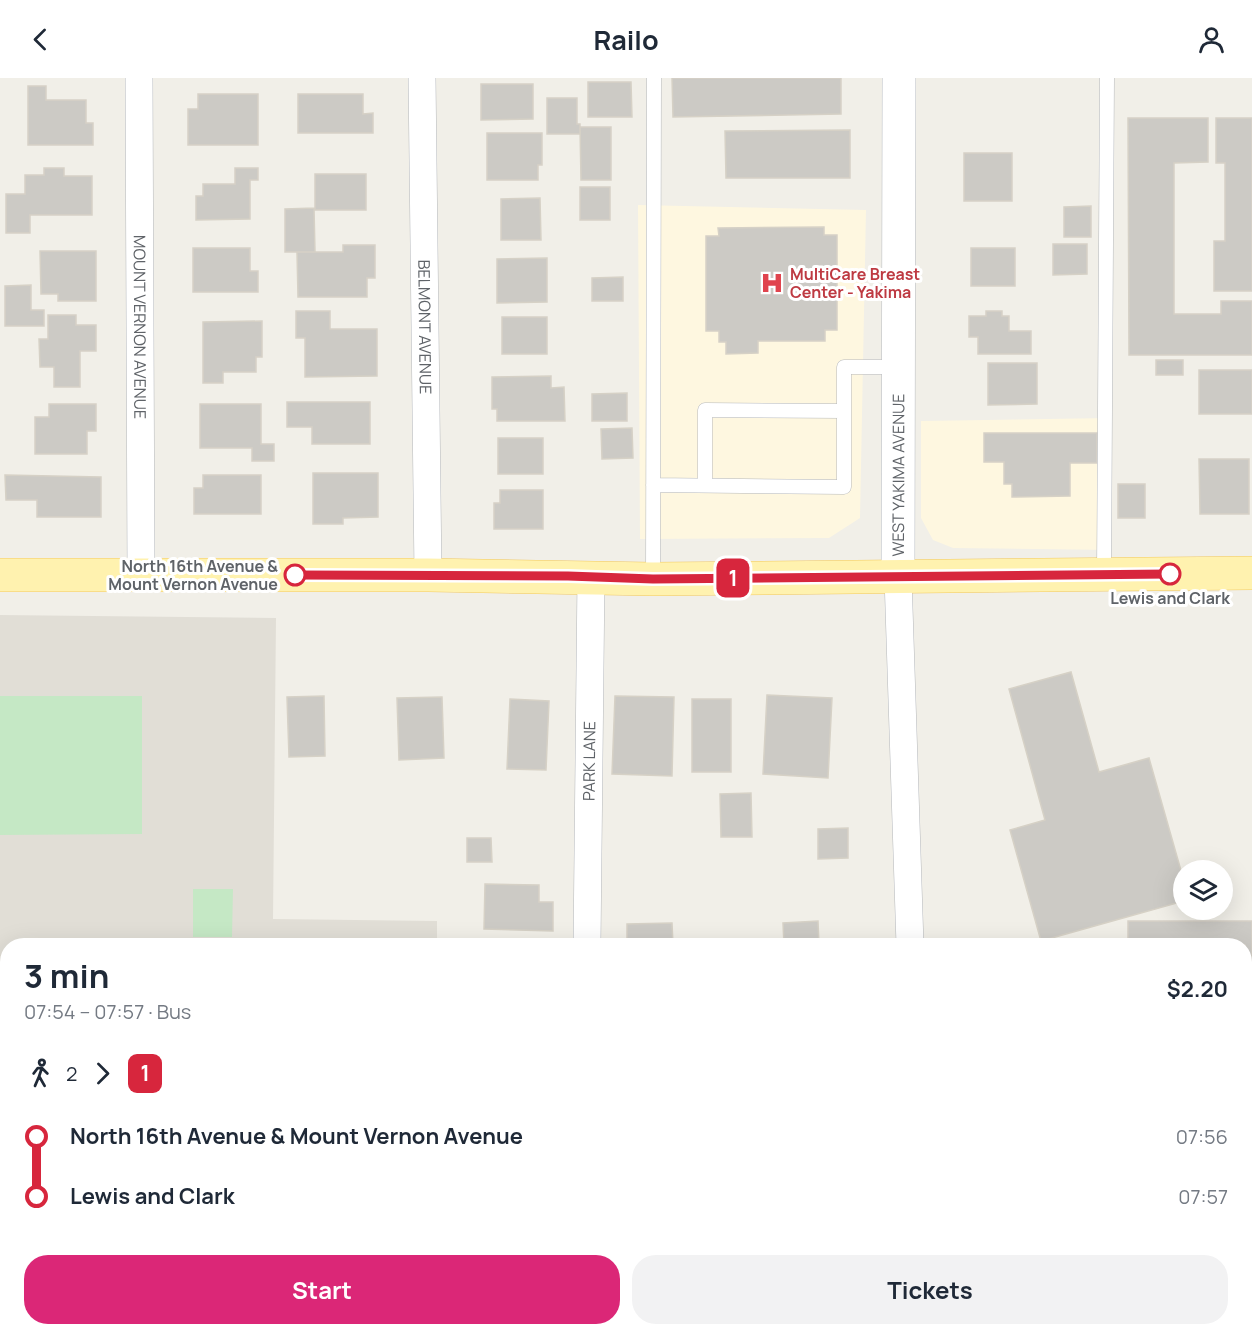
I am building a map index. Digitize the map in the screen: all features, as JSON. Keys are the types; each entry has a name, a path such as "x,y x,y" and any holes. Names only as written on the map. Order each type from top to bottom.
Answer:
{"main road":[{"name":"WEST YAKIMA AVENUE","path":"898,78 898,577"},
{"path":"0,575 428,575 591,576 653,579 1252,573"}],"street":[{"name":"MOUNT VERNON AVENUE","path":"139,78 141,575"},
{"name":"BELMONT AVENUE","path":"422,78 428,575"},
{"name":"PARK LANE","path":"587,938 591,576"},
{"name":"WEST YAKIMA AVENUE","path":"898,577 910,938"}],"lane":[{"path":"653,579 654,78"},
{"path":"1104,575 1107,78"},
{"path":"653,485 844,487 844,367 898,367"},
{"path":"705,485 705,410 844,411"}],"shaded area":[{"path":"638,205 866,210 860,518 829,538 640,539"},
{"path":"1111,418 1111,550 953,548 933,540 921,518 921,421"},
{"path":"0,615 276,618 273,919 437,921 437,938 0,938"}],"green space":[{"path":"0,696 142,696 142,834 0,835"},
{"path":"193,889 233,889 232,937 193,937"}],"building":[{"path":"672,78 841,78 841,114 673,117"},
{"path":"588,82 631,82 632,117 588,117"},
{"path":"481,84 533,84 533,119 481,120"},
{"path":"28,86 46,86 46,100 86,100 86,123 93,123 93,145 28,145"},
{"path":"198,94 258,94 258,145 188,145 188,109 198,109"},
{"path":"298,94 363,94 363,114 373,113 373,133 298,133"},
{"path":"547,98 577,98 577,124 580,124 580,134 547,134"},
{"path":"1128,118 1208,118 1208,162 1174,163 1174,314 1221,314 1221,301 1252,301 1252,355 1129,355"},
{"path":"1216,118 1252,118 1252,291 1214,291 1214,241 1225,241 1225,163 1216,163"},
{"path":"580,127 611,127 611,180 581,180"},
{"path":"850,130 850,178 726,178 725,131"},
{"path":"487,133 542,133 542,165 538,165 538,180 487,180"},
{"path":"964,153 1012,153 1012,201 964,201"},
{"path":"44,168 64,168 64,176 92,176 92,215 30,215 30,233 6,233 6,194 25,194 25,175 44,175"},
{"path":"235,168 258,168 258,180 250,180 250,219 196,220 196,196 203,196 203,184 235,184"},
{"path":"315,174 366,174 366,210 315,210"},
{"path":"580,187 610,187 610,220 580,220"},
{"path":"540,198 541,240 501,240 501,199"},
{"path":"1091,206 1091,237 1064,237 1064,207"},
{"path":"314,208 315,252 285,252 285,209"},
{"name":"MultiCare Breast Center - Yakima","path":"824,227 824,235 837,235 837,330 825,330 825,341 758,341 758,353 726,354 726,342 719,342 719,331 706,331 706,236 719,236 718,228"},
{"path":"1053,244 1087,244 1087,274 1053,275"},
{"path":"343,245 375,245 375,278 367,278 367,297 298,297 297,252 343,252"},
{"path":"193,248 250,248 250,271 258,271 258,292 193,292"},
{"path":"971,248 1015,248 1015,286 971,286"},
{"path":"40,251 96,251 96,301 58,301 58,294 41,294"},
{"path":"547,258 547,302 497,303 497,259"},
{"path":"623,277 623,301 592,301 592,278"},
{"path":"31,285 31,310 44,310 44,326 5,326 5,286"},
{"path":"296,311 330,311 330,329 377,329 377,376 305,377 305,338 296,338"},
{"path":"986,311 1002,311 1002,316 1009,316 1009,331 1031,331 1031,354 978,354 978,337 969,337 969,316 986,316"},
{"path":"48,315 76,315 76,325 96,325 96,351 80,351 80,387 54,387 54,367 40,367 39,339 48,339"},
{"path":"502,317 547,317 547,354 502,354"},
{"path":"262,321 262,357 256,357 256,372 223,372 223,383 203,383 203,322"},
{"path":"1156,360 1183,360 1183,375 1156,375"},
{"path":"988,363 1037,363 1037,404 988,405"},
{"path":"1199,370 1252,370 1252,414 1199,414"},
{"path":"551,376 551,388 564,387 565,421 497,421 497,409 492,409 492,377"},
{"path":"627,393 627,421 592,421 592,394"},
{"path":"287,402 370,402 370,444 312,444 312,427 287,427"},
{"path":"49,404 96,404 96,431 87,431 87,454 35,454 35,417 49,417"},
{"path":"200,404 261,404 261,444 274,444 274,461 252,461 252,448 200,448"},
{"path":"632,428 633,458 602,459 601,429"},
{"path":"984,433 1097,433 1097,463 1070,463 1070,496 1012,497 1012,484 1004,484 1004,462 984,462"},
{"path":"498,438 543,438 543,474 498,474"},
{"path":"1199,459 1249,459 1249,514 1200,514"},
{"path":"313,473 378,473 378,517 343,518 343,524 313,524"},
{"path":"5,475 101,477 101,517 37,517 37,500 6,500"},
{"path":"203,475 261,475 261,514 194,514 194,488 203,488"},
{"path":"1118,484 1145,484 1145,518 1118,518"},
{"path":"500,490 543,490 543,529 494,529 494,503 500,503"},
{"path":"1071,672 1099,772 1149,758 1178,860 1173,860 1173,904 1052,938 1040,938 1010,830 1045,820 1009,689"},
{"path":"767,695 832,698 828,778 763,774"},
{"path":"324,696 325,756 289,757 287,697"},
{"path":"615,696 674,697 672,776 612,774"},
{"path":"442,697 444,758 399,760 397,698"},
{"path":"510,699 549,701 546,770 507,769"},
{"path":"692,699 731,699 731,772 692,772"},
{"path":"751,793 752,837 721,837 720,794"},
{"path":"848,828 848,858 818,859 818,829"},
{"path":"467,838 491,838 492,862 467,862"},
{"path":"485,884 539,885 539,902 553,902 553,931 484,929"},
{"path":"818,921 819,938 784,938 783,923"},
{"path":"1128,921 1252,921 1252,938 1128,938"},
{"path":"672,923 673,938 627,938 627,924"}],"bus line":[{"name":"1","path":"295,575 568,576 653,579 1170,574"}],"place":[{"name":"MultiCare Breast Center - Yakima","path":"772,283"},
{"name":"Lewis and Clark","path":"1170,574"},
{"name":"North 16th Avenue & Mount Vernon Avenue","path":"295,575"}]}
